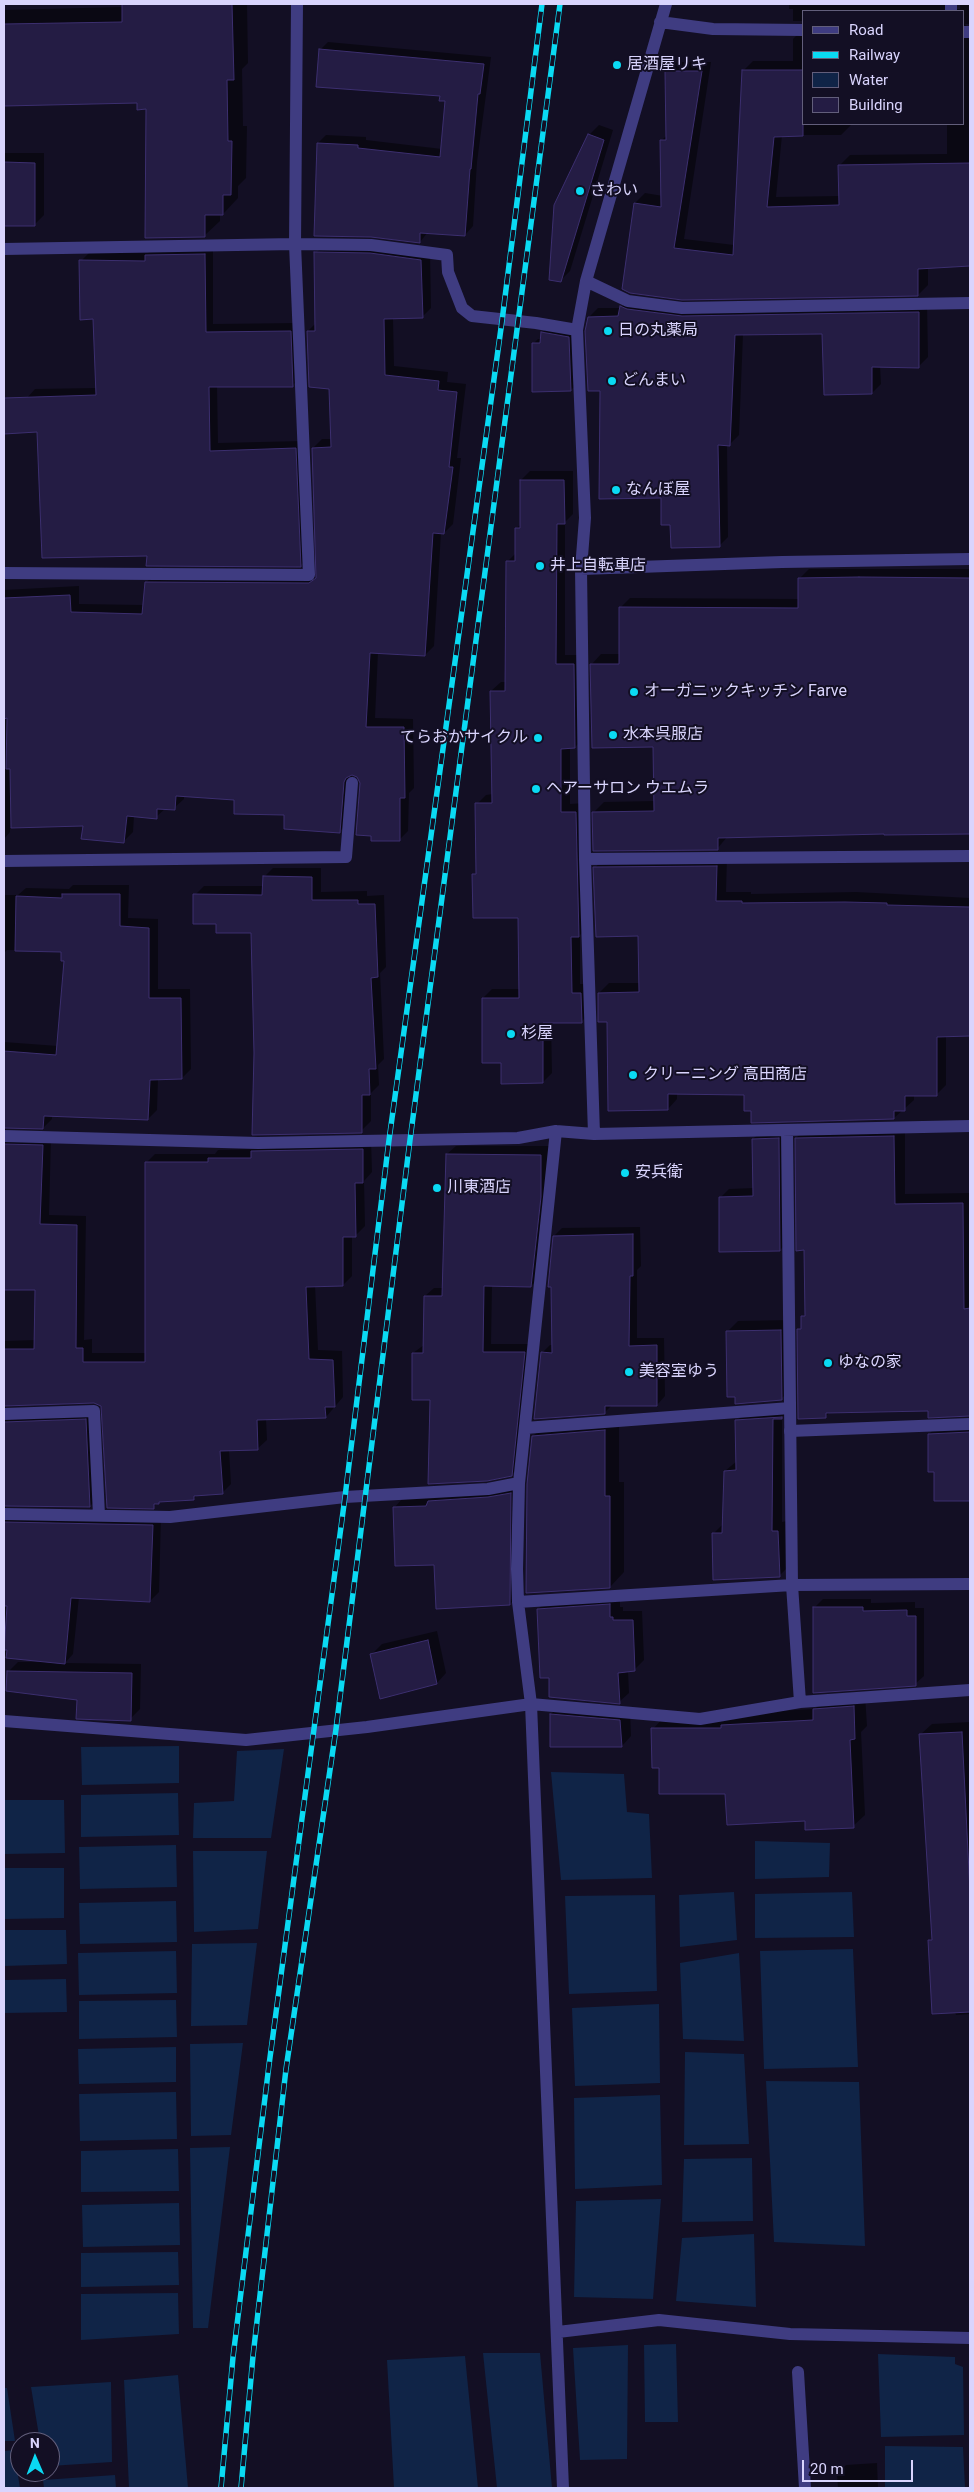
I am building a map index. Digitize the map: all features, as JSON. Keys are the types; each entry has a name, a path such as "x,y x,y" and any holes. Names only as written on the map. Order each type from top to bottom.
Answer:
{"street":[{"path":"4,573 309,575 296,244 297,4"},
{"path":"594,1134 585,859 581,569 586,518 576,330 586,281 666,4"},
{"path":"660,22 713,29 802,30"},
{"path":"4,249 296,244 371,246 447,255 448,272 462,308 472,316 536,323 576,330"},
{"path":"586,281 628,301 682,308 970,303"},
{"path":"581,569 782,562 970,559"},
{"path":"4,861 346,857 352,783"},
{"path":"585,859 970,856"},
{"path":"4,1136 258,1143 518,1138 556,1132 594,1134 970,1126"},
{"path":"787,1131 792,1585 800,1702"},
{"path":"556,1132 519,1483 518,1602 531,1704 563,2488"},
{"path":"525,1428 790,1408"},
{"path":"4,1414 94,1411 99,1515"},
{"path":"790,1431 970,1424"},
{"path":"4,1514 170,1517 345,1497 488,1489 519,1483"},
{"path":"518,1602 792,1585 970,1584"},
{"path":"4,1721 246,1740 367,1727 531,1704 700,1719 800,1702 970,1690"},
{"path":"558,2332 659,2320 790,2334 970,2338"},
{"path":"798,2372 805,2488"}],"water":[{"path":"179,1746 179,1783 82,1785 81,1747"},
{"path":"284,1749 271,1838 193,1838 194,1803 234,1801 237,1751"},
{"path":"551,1772 624,1774 627,1812 649,1814 652,1878 561,1880"},
{"path":"178,1793 179,1835 81,1837 81,1795"},
{"path":"4,1800 64,1800 65,1853 4,1854"},
{"path":"755,1841 830,1843 829,1877 755,1879"},
{"path":"176,1845 177,1887 80,1889 79,1847"},
{"path":"193,1851 267,1851 258,1929 194,1932"},
{"path":"4,1868 64,1868 64,1918 4,1919"},
{"path":"734,1892 737,1940 680,1947 679,1895"},
{"path":"852,1892 854,1937 755,1938 755,1894"},
{"path":"655,1895 657,1991 569,1994 565,1896"},
{"path":"176,1901 177,1942 80,1944 79,1903"},
{"path":"4,1930 66,1930 67,1964 4,1966"},
{"path":"257,1943 247,2025 191,2026 192,1944"},
{"path":"853,1949 858,2067 764,2069 760,1951"},
{"path":"176,1951 177,1993 79,1995 78,1953"},
{"path":"739,1953 744,2041 683,2039 680,1963"},
{"path":"66,1979 67,2012 4,2013 4,1980"},
{"path":"176,2000 177,2037 79,2039 79,2001"},
{"path":"659,2004 660,2083 575,2086 572,2008"},
{"path":"243,2043 231,2135 191,2136 190,2044"},
{"path":"176,2047 176,2082 79,2084 78,2049"},
{"path":"685,2052 744,2054 749,2144 684,2145"},
{"path":"766,2081 859,2082 865,2246 774,2242"},
{"path":"176,2092 177,2139 80,2141 79,2094"},
{"path":"660,2095 662,2185 575,2189 574,2098"},
{"path":"230,2147 208,2328 193,2328 190,2148"},
{"path":"178,2149 179,2191 81,2192 81,2151"},
{"path":"752,2158 753,2221 682,2222 684,2159"},
{"path":"661,2199 653,2299 574,2297 576,2201"},
{"path":"179,2203 180,2245 83,2247 82,2205"},
{"path":"754,2234 756,2307 676,2301 682,2238"},
{"path":"178,2252 179,2285 81,2287 81,2253"},
{"path":"178,2293 179,2334 81,2340 81,2294"},
{"path":"676,2344 678,2422 645,2422 644,2345"},
{"path":"628,2345 627,2459 580,2460 573,2348"},
{"path":"483,2353 540,2353 552,2488 497,2488"},
{"path":"878,2354 955,2357 955,2364 963,2367 964,2435 881,2437"},
{"path":"465,2356 478,2488 394,2488 387,2360"},
{"path":"178,2375 188,2488 129,2488 124,2380"},
{"path":"111,2382 112,2462 60,2465 60,2432 38,2432 31,2387"},
{"path":"4,2388 7,2388 14,2432 10,2432 10,2441 4,2441"},
{"path":"885,2446 963,2447 965,2488 885,2488"},
{"path":"10,2450 10,2482 19,2482 20,2488 4,2488 4,2451"},
{"path":"115,2475 116,2488 44,2488 43,2482 60,2482 60,2479"}],"building":[{"path":"122,4 232,4 234,80 227,80 228,141 232,141 231,195 223,195 223,215 205,215 205,237 145,238 146,109 137,110 137,103 4,106 4,24 122,22"},
{"path":"319,49 484,64 480,94 478,94 465,236 420,233 420,243 371,237 314,236 317,143 358,145 358,148 440,157 445,101 439,101 440,96 316,87"},
{"path":"742,70 802,70 803,136 774,137 767,207 839,205 838,165 970,163 970,266 918,269 918,296 682,300 630,293 622,289 634,203 661,207 660,140 666,140 665,71 702,71 674,248 733,255"},
{"path":"588,134 604,140 561,282 549,280 554,205"},
{"path":"4,162 35,163 35,226 4,226"},
{"path":"314,252 370,253 421,260 423,318 384,319 385,375 439,381 438,390 457,392 449,467 453,467 444,534 433,533 425,656 370,653 366,727 404,727 405,798 400,798 400,841 371,841 371,836 356,835 360,783 357,777 352,775 346,778 344,782 340,833 284,829 284,815 234,814 234,800 176,796 175,810 157,809 157,819 127,816 124,843 81,839 83,826 11,828 10,769 6,769 7,718 4,719 4,598 70,595 71,612 142,614 145,582 309,583 316,578 312,448 331,447 329,389 309,387 307,331 315,331"},
{"path":"205,254 206,332 291,331 293,387 209,387 210,451 296,448 301,567 146,566 147,556 42,558 37,432 4,434 4,398 96,395 93,319 80,320 79,260 145,261 145,255"},
{"path":"620,306 627,309 682,316 919,312 919,368 872,367 872,394 824,395 822,334 735,335 730,446 718,445 720,547 671,548 670,525 661,525 661,498 599,499 600,391 588,391 585,331 588,317 618,316"},
{"path":"541,332 569,337 571,391 532,392 532,343 540,343"},
{"path":"520,480 564,480 565,524 557,524 556,664 574,664 575,748 561,749 561,812 576,812 579,937 571,937 572,993 581,993 582,1023 543,1023 543,1083 501,1084 501,1063 482,1063 482,998 519,998 518,918 473,918 472,874 476,874 475,803 492,803 490,691 505,691 506,561 515,561 515,528 520,528"},
{"path":"798,578 970,578 970,834 718,838 718,850 593,851 592,812 654,811 653,747 592,748 590,664 619,664 619,607 798,608"},
{"path":"717,866 716,901 742,901 742,903 845,902 970,907 970,1036 937,1037 937,1096 905,1096 905,1111 894,1111 894,1119 751,1123 751,1111 744,1111 744,1095 668,1094 668,1110 608,1111 607,1022 598,1022 598,993 639,992 638,936 596,937 593,867"},
{"path":"263,876 312,877 312,900 358,900 358,904 375,904 378,977 371,978 376,1069 369,1069 370,1095 362,1095 362,1133 252,1135 254,1053 251,933 216,933 216,924 193,924 193,894 262,895"},
{"path":"62,894 120,894 120,926 149,928 149,998 181,998 182,1079 150,1080 148,1120 44,1116 43,1129 4,1128 4,1051 56,1055 64,961 61,961 61,952 15,951 16,896 62,898"},
{"path":"894,1136 895,1204 963,1203 964,1309 970,1308 970,1416 928,1418 928,1411 826,1413 826,1418 798,1419 797,1329 801,1329 801,1316 805,1316 804,1250 796,1251 795,1138"},
{"path":"779,1138 780,1251 719,1252 719,1197 753,1196 752,1139"},
{"path":"4,1144 43,1145 40,1224 77,1225 76,1348 83,1348 83,1362 145,1362 145,1162 208,1162 208,1158 251,1158 251,1151 363,1149 363,1183 355,1183 356,1237 343,1237 343,1286 306,1287 309,1359 333,1360 335,1407 325,1407 326,1418 257,1420 258,1450 220,1451 223,1494 194,1496 194,1500 159,1502 159,1504 154,1504 154,1509 107,1508 101,1406 94,1403 4,1406 4,1349 34,1349 35,1290 4,1290"},
{"path":"446,1154 541,1155 541,1197 531,1287 484,1286 483,1352 525,1352 512,1476 487,1481 428,1484 430,1400 412,1400 412,1353 423,1353 424,1296 442,1296"},
{"path":"633,1234 629,1346 657,1345 657,1406 605,1406 605,1414 534,1419 541,1352 552,1353 551,1287 548,1287 553,1236"},
{"path":"781,1330 782,1400 735,1404 735,1397 727,1397 726,1331"},
{"path":"782,1417 782,1419 773,1419 772,1531 778,1531 780,1577 713,1580 712,1533 722,1533 724,1471 736,1470 735,1420"},
{"path":"86,1419 90,1507 4,1506 4,1422"},
{"path":"605,1430 605,1496 610,1496 610,1588 526,1593 527,1484 532,1436"},
{"path":"970,1432 970,1501 934,1501 934,1472 928,1472 928,1434"},
{"path":"511,1493 510,1605 436,1609 434,1565 395,1566 393,1507 426,1506 428,1501 488,1497"},
{"path":"4,1522 153,1525 150,1602 71,1598 65,1664 6,1658 7,1650 4,1650 7,1606 4,1606"},
{"path":"610,1604 610,1617 613,1617 613,1620 633,1620 635,1671 618,1673 620,1704 549,1697 549,1678 540,1678 537,1609"},
{"path":"813,1607 863,1607 863,1611 907,1610 907,1616 916,1616 916,1686 813,1693"},
{"path":"428,1640 437,1684 380,1699 370,1654"},
{"path":"7,1671 132,1673 131,1721 76,1719 77,1700 6,1691"},
{"path":"854,1706 855,1739 850,1740 854,1828 805,1830 805,1821 727,1825 725,1794 659,1794 659,1768 652,1768 651,1728 721,1728 721,1725 813,1720 813,1709"},
{"path":"550,1714 620,1720 622,1747 550,1747"},
{"path":"962,1732 970,1892 970,2012 932,2014 928,1940 932,1940 919,1734"}],"railway":[{"path":"221,2488 233,2357 269,2065 345,1497 389,1140 502,321 542,4"},
{"path":"241,2488 253,2356 286,2069 336,1729 410,1140 560,4"}],"place":[{"name":"居酒屋リキ","path":"617,65"},
{"name":"さわい","path":"580,191"},
{"name":"日の丸薬局","path":"608,331"},
{"name":"どんまい","path":"612,381"},
{"name":"なんぼ屋","path":"616,490"},
{"name":"井上自転車店","path":"540,566"},
{"name":"オーガニックキッチン Farve","path":"634,692"},
{"name":"水本呉服店","path":"613,735"},
{"name":"てらおかサイクル","path":"538,738"},
{"name":"ヘアーサロン ウエムラ","path":"536,789"},
{"name":"杉屋","path":"511,1034"},
{"name":"クリーニング 高田商店","path":"633,1075"},
{"name":"安兵衛","path":"625,1173"},
{"name":"川東酒店","path":"437,1188"},
{"name":"ゆなの家","path":"828,1363"},
{"name":"美容室ゆう","path":"629,1372"}]}
